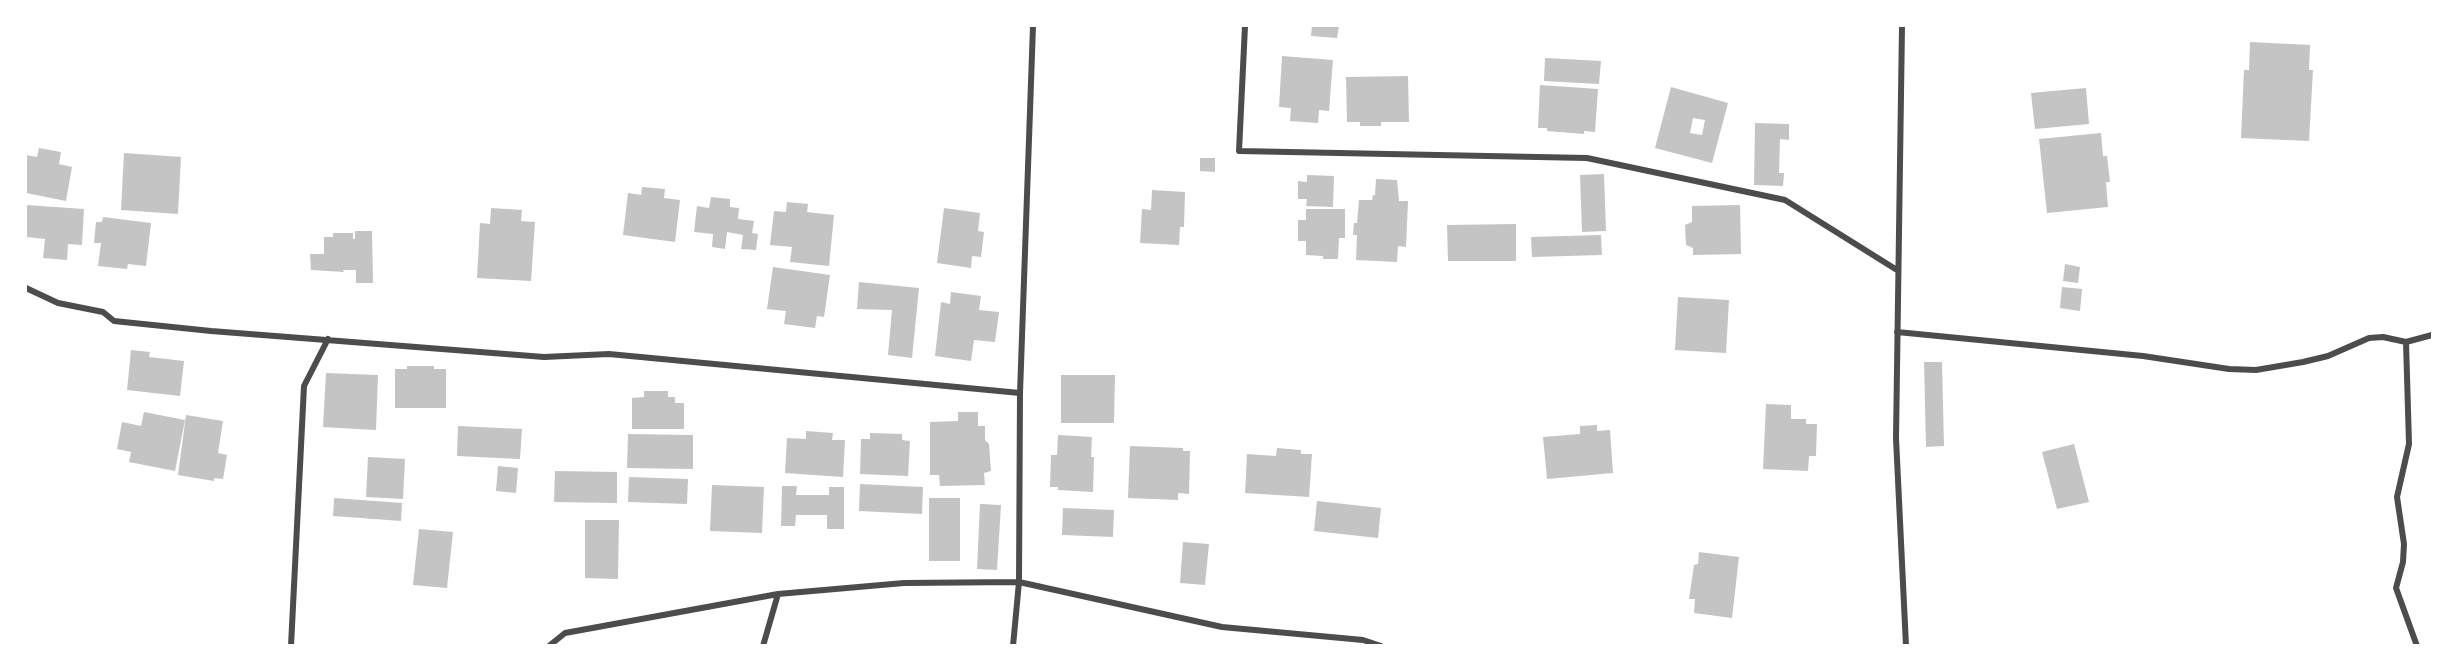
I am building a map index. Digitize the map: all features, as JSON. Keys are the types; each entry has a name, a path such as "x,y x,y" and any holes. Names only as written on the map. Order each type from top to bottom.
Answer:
{"street":[{"path":"1013,645 1019,582 1020,393 1033,26"},
{"path":"1245,26 1239,151 1587,158 1785,200 1897,270"},
{"path":"1902,26 1896,438 1906,645"},
{"path":"26,288 58,303 103,312 114,321 211,331 544,357 609,354 1020,393"},
{"path":"1898,332 2143,356 2229,369 2256,370 2303,363 2328,356 2369,338 2384,337 2406,342 2433,335"},
{"path":"291,645 304,386 328,339"},
{"path":"2406,342 2409,444 2407,462 2397,497 2404,544 2403,562 2396,588 2417,645"},
{"path":"549,645 566,633 778,594 904,584 1019,582 1222,627 1363,640 1381,645"},
{"path":"763,645 778,594"}],"building":[{"path":"1312,26 1339,26 1337,38 1311,36"},
{"path":"2250,42 2310,45 2309,70 2313,70 2309,141 2241,138 2244,70 2249,70"},
{"path":"1282,56 1333,60 1329,111 1319,110 1318,123 1290,121 1291,108 1279,107"},
{"path":"1545,58 1601,61 1599,84 1544,81"},
{"path":"1408,76 1409,122 1381,122 1381,126 1360,126 1360,122 1347,122 1346,77"},
{"path":"1540,85 1598,89 1595,132 1584,131 1584,134 1547,131 1547,128 1538,128"},
{"path":"1671,87 1728,103 1712,163 1655,148","holes":["1693,118 1705,120 1702,135 1690,133"]},
{"path":"2086,88 2089,124 2035,129 2031,93"},
{"path":"1755,123 1789,124 1789,140 1780,139 1779,173 1784,173 1783,186 1754,185"},
{"path":"2101,133 2103,156 2107,156 2110,182 2106,182 2108,207 2047,213 2039,139"},
{"path":"39,148 61,152 59,164 72,167 66,201 26,193 26,155 37,157"},
{"path":"124,153 181,157 178,214 121,210"},
{"path":"1200,158 1215,158 1215,172 1200,171"},
{"path":"1604,174 1606,231 1582,232 1580,175"},
{"path":"1307,175 1334,176 1333,207 1306,206 1307,199 1298,199 1298,181 1307,182"},
{"path":"1376,179 1397,180 1399,201 1408,201 1406,247 1398,246 1397,262 1356,260 1357,235 1353,235 1354,223 1357,223 1359,200 1372,200 1375,195"},
{"path":"642,187 665,189 664,198 680,200 675,242 623,235 628,193 641,195"},
{"path":"1152,190 1185,192 1184,227 1180,227 1179,245 1140,243 1142,209 1151,210"},
{"path":"711,197 730,199 730,207 739,208 738,219 754,221 752,233 758,234 756,250 741,249 743,235 727,232 725,249 712,247 713,234 694,232 697,206 709,208"},
{"path":"787,202 808,204 807,212 834,215 829,266 790,262 792,247 770,245 774,211 786,212"},
{"path":"26,205 84,209 82,245 68,244 67,260 43,258 45,239 26,237"},
{"path":"1740,205 1741,254 1693,255 1693,248 1686,245 1685,225 1692,222 1692,206"},
{"path":"491,208 522,210 521,221 535,222 531,281 477,278 480,223 490,224"},
{"path":"944,208 980,213 978,231 984,232 981,257 972,256 971,268 937,263"},
{"path":"1306,209 1345,209 1345,238 1339,238 1338,259 1323,259 1323,256 1306,255 1306,241 1298,241 1298,220 1306,220"},
{"path":"103,217 151,223 146,266 128,264 127,269 98,266 101,243 94,243 96,222 102,222"},
{"path":"1516,224 1516,261 1448,261 1447,225"},
{"path":"355,231 372,231 373,283 356,283 356,270 343,270 344,272 311,270 310,254 324,254 324,237 333,237 333,233 353,233 353,239 355,239"},
{"path":"1601,235 1602,255 1532,257 1531,237"},
{"path":"2065,264 2080,267 2078,283 2063,281"},
{"path":"773,267 830,275 824,317 817,316 815,328 784,324 786,311 767,309"},
{"path":"859,282 919,288 912,358 888,355 892,310 857,309"},
{"path":"2062,287 2082,289 2080,311 2060,308"},
{"path":"951,292 981,296 979,310 999,312 995,342 974,340 971,361 935,356 941,302 950,304"},
{"path":"1678,297 1729,300 1726,353 1675,350"},
{"path":"131,350 150,352 149,357 184,361 180,396 127,390"},
{"path":"1924,362 1942,362 1944,446 1926,447"},
{"path":"407,366 434,366 434,369 446,369 446,408 395,408 395,369 407,369"},
{"path":"326,373 378,375 376,430 323,427"},
{"path":"1061,375 1115,375 1114,423 1061,423"},
{"path":"644,391 668,391 668,397 675,397 675,403 684,403 684,429 632,429 632,398 644,397"},
{"path":"1766,404 1791,405 1791,419 1806,419 1806,424 1817,424 1816,456 1809,456 1808,471 1763,469"},
{"path":"144,412 185,420 175,471 129,462 131,452 117,449 122,422 141,426"},
{"path":"958,412 978,412 978,426 985,426 985,440 989,444 991,471 984,473 985,485 940,486 939,475 930,475 930,422 958,421"},
{"path":"186,415 223,421 218,453 227,455 223,479 214,478 214,481 178,475"},
{"path":"1597,425 1597,431 1610,430 1613,473 1547,479 1543,437 1580,434 1580,426"},
{"path":"458,426 522,429 520,459 457,456"},
{"path":"806,431 833,433 832,440 845,440 843,477 785,473 787,438 806,439"},
{"path":"870,433 902,434 902,440 910,441 908,476 860,474 861,439 870,439"},
{"path":"628,434 693,435 693,469 627,468"},
{"path":"1058,435 1092,437 1093,492 1058,490 1058,487 1050,487 1051,455 1057,455"},
{"path":"2074,444 2089,502 2057,509 2042,452"},
{"path":"1130,446 1183,448 1183,451 1190,451 1189,494 1178,493 1178,500 1128,498"},
{"path":"1277,448 1301,450 1301,454 1312,454 1309,497 1245,493 1247,454 1276,456"},
{"path":"368,457 405,459 403,499 366,497"},
{"path":"498,466 518,468 516,493 496,491"},
{"path":"555,471 617,472 617,503 554,502"},
{"path":"629,477 688,479 687,504 628,502"},
{"path":"860,484 923,487 922,514 859,511"},
{"path":"712,485 764,487 762,533 710,531"},
{"path":"782,486 797,486 796,495 829,495 829,487 844,487 844,529 827,529 827,515 796,515 795,526 781,526"},
{"path":"334,498 402,503 401,521 333,516"},
{"path":"929,498 960,498 960,561 929,561"},
{"path":"1317,501 1381,508 1378,538 1314,531"},
{"path":"980,504 1001,505 997,570 977,569"},
{"path":"1063,508 1114,510 1113,537 1062,535"},
{"path":"585,520 619,520 618,579 585,578"},
{"path":"419,529 453,532 447,588 413,585"},
{"path":"1183,542 1209,544 1205,585 1180,583"},
{"path":"1699,552 1739,557 1732,618 1694,613 1695,599 1689,599 1694,565 1698,564"}]}
